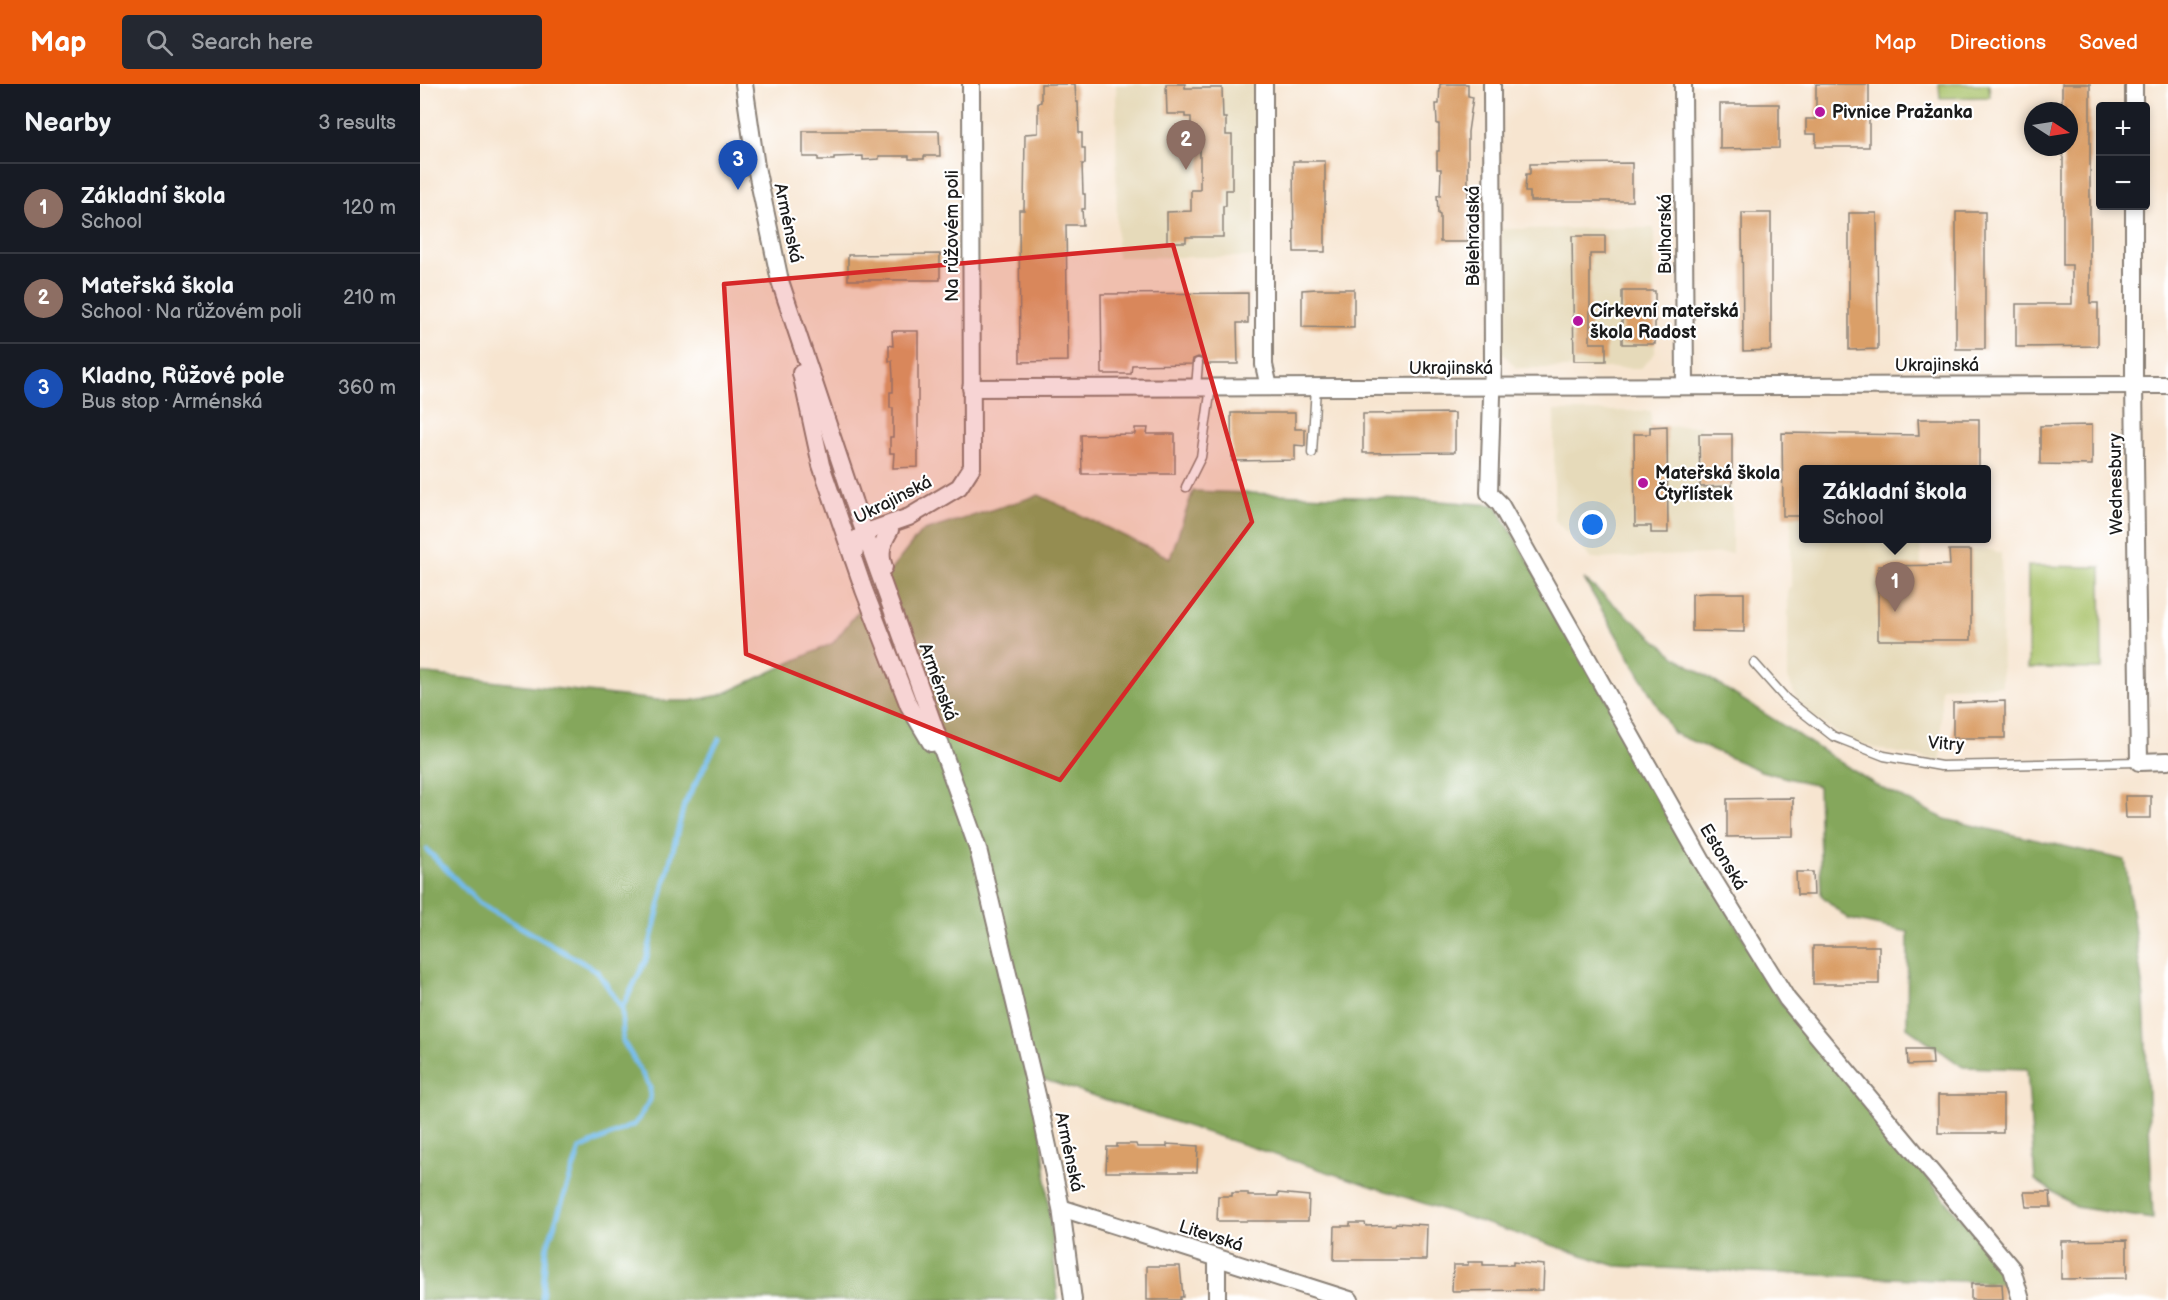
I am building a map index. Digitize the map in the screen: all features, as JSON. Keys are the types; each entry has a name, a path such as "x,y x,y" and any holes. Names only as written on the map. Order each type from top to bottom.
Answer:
{"street":[{"name":"Arménská","path":"744,84 756,166 780,281 854,503 978,849 1037,1095 1061,1208 1073,1300"},
{"name":"Na růžovém poli","path":"970,84 971,388"},
{"path":"1264,84 1264,365 1269,387"},
{"name":"Bělehradská","path":"1492,84 1493,388"},
{"name":"Bulharská","path":"1683,84 1685,385"},
{"path":"2134,84 2134,102"},
{"name":"Wednesbury","path":"2134,210 2139,762"},
{"path":"780,281 821,465 853,558 909,706 953,779"},
{"path":"801,370 849,523 858,531 876,537 891,527"},
{"name":"Ukrajinská","path":"891,527 959,487 972,467 971,388 2168,385"},
{"name":"Estonská","path":"1493,388 1489,493 1500,504 1703,863 1787,999 2012,1269 2021,1300"},
{"path":"854,503 870,519 891,527"},
{"path":"891,527 882,543 880,556 927,694 938,740"},
{"name":"Ukrajinská","path":"853,558 858,538 865,534"},
{"name":"Vitry","path":"2139,762 2168,761"},
{"name":"Litevská","path":"1061,1208 1350,1300"},
{"path":"1217,1259 1217,1300"}],"lane":[{"path":"1186,487 1201,457 1203,387 1198,363"},
{"path":"1312,453 1316,387"},
{"name":"Vitry","path":"1754,663 1786,699 1833,735 1884,756 1941,766 2139,762"}],"highlighted area":[{"path":"1173,245 1252,522 1060,780 746,654 724,284"}],"shaded area":[{"path":"1116,84 1256,84 1255,257 1117,257"},
{"name":"Církevní mateřská škola Radost","path":"1654,228 1655,353 1641,368 1517,368 1502,353 1501,229"},
{"name":"Mateřská škola Čtyřlístek","path":"1554,411 1651,411 1651,427 1700,426 1700,434 1732,434 1732,553 1592,559 1554,519"},
{"path":"1919,419 1979,419 1979,465 1799,465 1799,543 1920,543 1921,566 1950,565 1949,550 1991,550 2001,553 2002,686 1941,687 1941,761 1878,749 1834,731 1812,716 1802,705 1796,698 1788,678 1791,517 1783,516 1782,433 1815,434 1919,461"}],"green space":[{"path":"1939,84 1989,84 1990,97 1940,98"},
{"path":"1193,491 1409,499 1496,505 1779,1000 2013,1281 2003,1283 1616,1266 1036,1077 1058,1300 420,1300 420,673 665,701 690,701 721,695 833,643 921,532 1039,495 1170,558"},
{"path":"2028,566 2101,567 2102,669 2028,668"},
{"path":"1584,579 1676,657 1876,785 1945,819 2125,860 2144,998 2153,1219 2076,1207 2035,1180 2027,1069 1963,1067 1907,1027 1908,932 1848,919 1821,895 1818,786 1761,771 1673,733"}],"building":[{"path":"1041,84 1075,84 1079,133 1082,133 1082,148 1085,148 1085,164 1082,164 1085,209 1082,209 1083,225 1066,225 1068,361 1020,362 1019,210 1024,210 1025,134 1038,133 1038,103 1041,102"},
{"path":"1166,84 1185,84 1185,88 1222,88 1226,135 1232,135 1232,190 1226,190 1226,206 1223,206 1223,237 1186,237 1186,242 1167,242 1167,212 1191,211 1191,190 1200,190 1200,135 1191,135 1191,117 1185,117 1185,114 1167,114"},
{"path":"1440,84 1468,84 1468,96 1473,97 1468,132 1468,242 1440,242 1437,195 1440,196 1441,169 1437,169 1439,124 1437,124 1436,104 1439,104"},
{"path":"1816,84 1869,84 1869,147 1816,147 1816,134 1806,134 1806,119 1816,119"},
{"path":"2062,84 2090,84 2090,303 2098,303 2098,346 2016,347 2016,304 2072,304 2072,265 2063,265 2063,156 2078,156 2078,102 2062,102"},
{"path":"1720,104 1779,104 1779,148 1720,149"},
{"path":"803,131 939,131 940,156 909,159 909,156 879,156 879,159 863,160 863,156 818,160 818,157 803,157"},
{"path":"1293,161 1325,161 1325,252 1294,252"},
{"path":"1632,163 1632,201 1530,201 1530,192 1525,192 1526,174 1530,174 1530,164"},
{"path":"1956,212 1985,212 1985,349 1956,349"},
{"path":"1742,213 1771,213 1771,350 1743,351"},
{"path":"1849,213 1877,213 1878,349 1849,350"},
{"path":"1572,236 1605,236 1605,254 1590,254 1590,343 1606,343 1606,361 1574,361"},
{"path":"940,254 940,280 848,280 848,255"},
{"path":"1354,289 1354,328 1302,327 1302,290"},
{"path":"1622,291 1655,291 1655,344 1622,344"},
{"path":"1248,293 1248,323 1237,323 1238,364 1204,364 1202,358 1198,357 1193,359 1192,364 1132,365 1131,374 1102,374 1101,294"},
{"path":"892,331 918,331 918,467 893,468 894,453 890,453 890,437 893,437 893,408 890,408 890,392 893,392 893,377 892,361 889,361 889,345 893,346"},
{"path":"1231,413 1295,413 1295,429 1305,429 1305,446 1295,445 1295,460 1232,461"},
{"path":"1455,413 1455,452 1363,453 1363,414"},
{"path":"1918,419 1979,419 1979,465 1799,465 1799,516 1783,516 1782,433 1919,435"},
{"path":"2092,425 2092,465 2040,464 2040,426"},
{"path":"1667,426 1668,533 1651,533 1651,526 1635,526 1634,434 1650,434 1650,427"},
{"path":"1135,428 1148,428 1147,434 1175,434 1175,474 1082,474 1081,435 1135,434"},
{"path":"1699,434 1732,434 1732,486 1700,487"},
{"path":"1949,550 1971,550 1971,640 1878,640 1878,566 1950,565"},
{"path":"1744,593 1744,632 1692,631 1692,594"},
{"path":"2005,701 2005,738 1953,738 1953,703"},
{"path":"2125,796 2151,796 2151,818 2126,818"},
{"path":"1793,798 1793,836 1727,837 1727,799"},
{"path":"1796,872 1813,872 1814,895 1797,895"},
{"path":"1813,946 1879,946 1879,984 1813,984"},
{"path":"1907,1049 1932,1049 1933,1064 1908,1065"},
{"path":"1938,1095 2003,1095 2003,1133 1938,1133"},
{"path":"1117,1144 1136,1144 1137,1147 1167,1147 1167,1144 1198,1146 1197,1172 1106,1172 1107,1147 1117,1147"},
{"path":"2024,1192 2050,1192 2051,1207 2026,1207"},
{"path":"1232,1193 1248,1193 1248,1196 1278,1196 1278,1193 1309,1196 1308,1221 1217,1221 1218,1196 1232,1196"},
{"path":"1350,1223 1365,1223 1366,1226 1395,1225 1396,1223 1427,1225 1426,1260 1334,1260 1335,1226 1350,1226"},
{"path":"2127,1240 2127,1278 2061,1279 2061,1241"},
{"path":"1468,1262 1483,1262 1483,1265 1513,1265 1513,1262 1544,1265 1543,1290 1452,1291 1453,1265 1468,1265"},
{"path":"1147,1266 1180,1266 1183,1297 1180,1297 1180,1300 1147,1300"},
{"path":"1971,1284 2002,1284 2003,1300 1971,1300"}],"waterway":[{"path":"542,1300 546,1250 580,1149 635,1124 650,1100 650,1087 623,1041 622,1008 646,960 684,805 719,739"},
{"path":"427,850 479,903 597,971 622,1008"}],"place":[{"name":"Pivnice Pražanka","path":"1820,112"},
{"name":"Mateřská škola","path":"1186,170"},
{"name":"Kladno, Růžové pole","path":"738,190"},
{"name":"Církevní mateřská škola Radost","path":"1578,321"},
{"name":"Mateřská škola Čtyřlístek","path":"1643,483"},
{"name":"Základní škola","path":"1895,612"}]}
